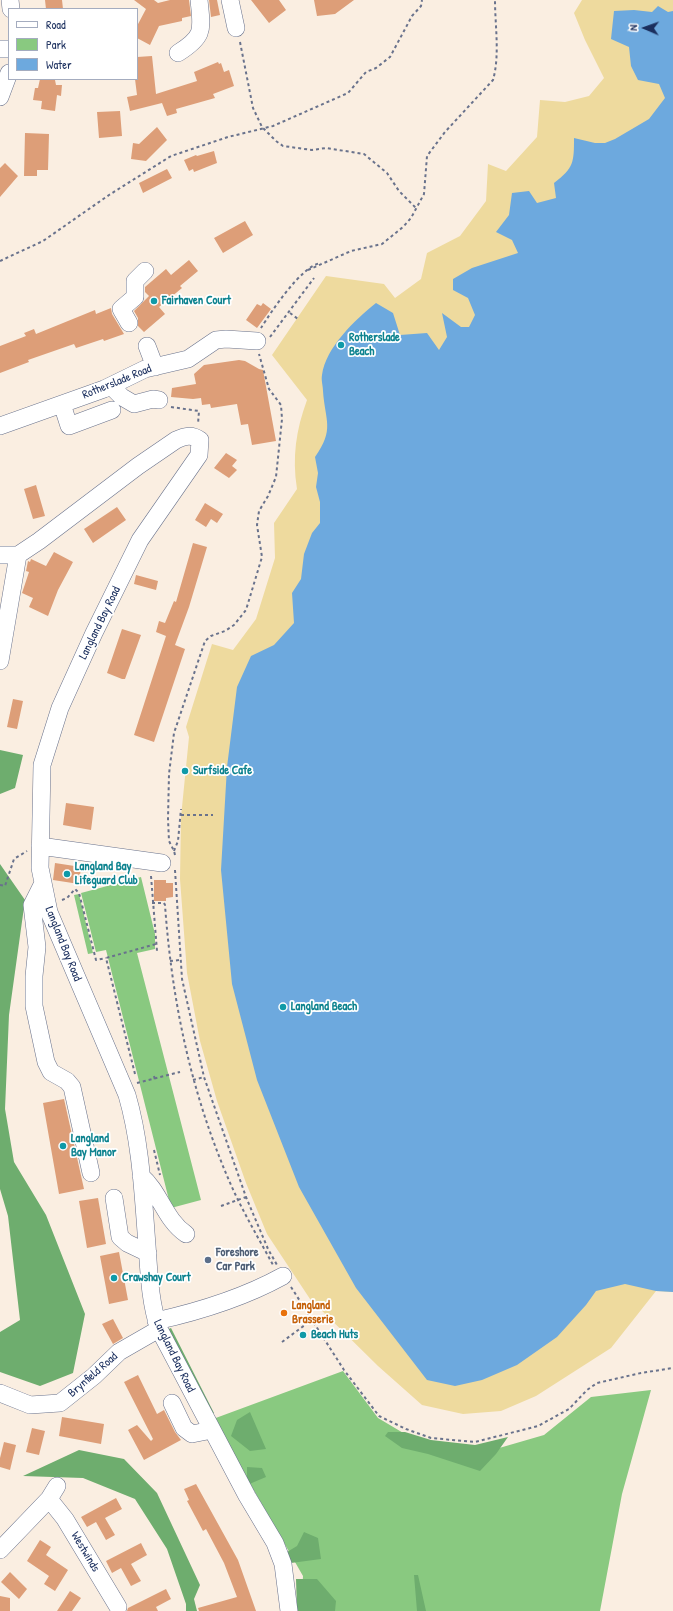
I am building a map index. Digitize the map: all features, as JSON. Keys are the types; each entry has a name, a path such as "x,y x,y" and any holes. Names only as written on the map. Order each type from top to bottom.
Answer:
{"street":[{"path":"178,53 192,44 200,35 202,24 199,0"},
{"path":"230,0 236,28"},
{"path":"0,97 8,76"},
{"path":"129,323 121,309 135,297 135,281 145,271"},
{"name":"Rotherslade Road","path":"0,426 111,386 145,369 188,359 216,340 226,339 257,345"},
{"path":"147,346 155,367"},
{"path":"111,386 122,397 134,404 153,398 162,404"},
{"path":"62,404 69,426 112,410"},
{"path":"0,555 18,555 176,440 183,436 197,438"},
{"name":"Langland Bay Road","path":"197,438 200,440 199,454 140,540 94,633 60,708 42,765 40,846 43,883 49,912 127,1095 141,1176 152,1305 158,1325 247,1496 275,1543 283,1564 289,1611"},
{"path":"0,661 18,555"},
{"path":"40,846 166,861"},
{"path":"43,883 32,905 37,947 34,976 34,1006 46,1062 51,1072 67,1081 72,1087 91,1173"},
{"path":"141,1176 151,1184 176,1228 186,1234"},
{"path":"114,1198 120,1237 127,1243 148,1253"},
{"name":"Brynfield Road","path":"0,1393 30,1405 60,1403 94,1376 119,1352 158,1325 255,1291 279,1273"},
{"path":"172,1403 184,1428 192,1434 212,1430"},
{"name":"Westwinds","path":"0,1550 53,1493 65,1519 118,1607"}],"path":[{"path":"0,261 43,241 109,195 171,156 228,137 265,129 348,93 366,72 376,68 390,57 412,16 421,6 422,0"},
{"path":"174,851 169,841 168,819 169,774 174,733 205,641 211,636 234,625 246,610 262,557 257,525 258,511 268,496 276,477 282,405 269,389 257,345 257,334 279,299 307,271 351,251 382,244 392,237 411,218 424,194 427,156 445,132 493,80 496,71 495,0"},
{"path":"236,28 248,75 253,108 258,120 276,141 283,146 312,150 326,148 364,154 387,173 399,191 416,208"},
{"path":"257,345 267,342 290,313 314,278"},
{"path":"290,313 298,319"},
{"path":"162,404 199,411 197,438"},
{"path":"157,951 152,903 166,861 174,851 178,841 181,809"},
{"path":"180,815 213,815"},
{"path":"0,885 5,886 14,859 22,853"},
{"path":"166,861 188,1011 204,1077 246,1198 279,1273"},
{"path":"58,902 67,898 74,889 79,892 87,930 96,960 156,944"},
{"path":"152,903 164,903 165,905 177,1014 193,1080 220,1159 238,1200 279,1273 313,1319 344,1370 379,1416 406,1429 431,1438 475,1442 538,1426 568,1409 587,1390 597,1383 641,1373 673,1368"},
{"path":"106,958 139,1090"},
{"path":"170,961 180,960"},
{"path":"137,1083 180,1072"},
{"path":"193,1080 204,1077"},
{"path":"154,1149 161,1178"},
{"path":"221,1206 246,1198"},
{"path":"282,1342 313,1319"}],"green space":[{"path":"0,750 23,755 15,788 0,794"},
{"path":"0,864 25,900 9,1015 5,1109 14,1162 46,1215 85,1314 73,1373 40,1386 0,1372 0,1332 20,1320 8,1216 0,1189"},
{"path":"141,877 155,934 155,949 137,953 201,1200 171,1208 106,950 96,952 81,893"},
{"path":"79,894 93,953 88,954 74,895"},
{"path":"171,1328 214,1413 210,1415 166,1330"},
{"path":"343,1371 378,1418 427,1447 482,1453 544,1435 591,1397 651,1390 622,1494 600,1611 301,1611 303,1576 213,1419"},
{"path":"250,1412 266,1449 250,1451 231,1436 237,1420"},
{"path":"388,1432 405,1432 431,1440 475,1445 508,1437 496,1454 480,1471 428,1454 402,1448 385,1436"},
{"path":"79,1450 124,1459 157,1493 200,1585 194,1599 197,1611 186,1611 186,1604 167,1549 135,1499 83,1478 23,1476"},
{"path":"247,1467 262,1468 266,1477 247,1485"},
{"path":"304,1532 318,1538 321,1559 291,1563 287,1552 297,1546"},
{"path":"414,1575 418,1575 426,1611 417,1611"},
{"path":"296,1579 317,1579 336,1601 335,1611 297,1611"}],"sand":[{"path":"582,0 673,0 673,1292 656,1291 611,1348 536,1396 501,1411 463,1414 422,1405 378,1366 310,1299 267,1234 246,1183 217,1101 200,1041 187,973 180,879 181,817 189,737 186,727 212,644 233,650 256,619 275,558 274,523 297,489 295,466 296,444 300,422 307,400 272,355 326,276 384,284 395,298 421,279 427,253 460,236 486,201 488,164 506,171 537,137 540,100 565,102 589,96 604,78 585,40 574,13"}],"water":[{"path":"658,6 668,12 673,11 673,1292 656,1291 625,1284 596,1291 586,1305 557,1337 517,1365 482,1380 455,1386 427,1380 356,1288 299,1187 257,1080 232,984 221,870 227,767 237,687 251,656 274,645 294,623 292,593 301,579 304,554 312,533 320,523 320,502 316,487 318,473 315,457 325,439 327,432 327,418 322,377 329,354 335,344 359,317 376,303 393,313 400,335 427,333 439,350 447,337 442,313 461,327 469,327 475,315 468,298 453,290 453,279 472,268 518,253 512,240 496,232 509,215 512,193 529,191 537,203 556,198 554,183 566,173 572,164 574,138 595,143 605,143 615,139 649,119 665,98 659,84 638,80 631,66 629,47 611,39 614,11 634,10 652,12"}],"building":[{"path":"45,0 62,0 63,8 46,8"},
{"path":"134,0 154,0 158,3 170,0 189,0 191,16 182,18 182,21 159,26 150,45 138,39 138,24 146,9"},
{"path":"209,0 217,0 220,15 211,17"},
{"path":"251,0 279,0 286,10 269,23"},
{"path":"314,0 354,0 335,14 317,16"},
{"path":"152,56 156,94 197,81 194,72 218,62 219,64 221,63 224,72 229,70 234,86 213,94 215,98 176,109 177,113 167,116 162,103 130,111 127,97 137,95 135,80 138,80 138,57"},
{"path":"40,80 55,80 56,85 62,85 61,96 57,95 55,111 41,109 42,101 33,100 35,88 38,88"},
{"path":"120,111 122,136 99,138 97,112"},
{"path":"157,127 167,140 146,161 131,159 133,143 139,144"},
{"path":"25,133 49,134 48,170 37,170 37,176 24,176"},
{"path":"214,151 217,163 194,172 193,169 189,171 184,160 196,155"},
{"path":"5,163 18,176 0,197 0,168"},
{"path":"167,169 172,178 143,193 139,183"},
{"path":"245,221 253,235 223,253 214,238"},
{"name":"Fairhaven Court","path":"189,260 198,271 180,286 182,288 159,307 165,314 144,332 138,326 138,318 134,311 149,296 145,292 145,287 166,269 171,275"},
{"path":"263,303 271,309 257,328 246,320 257,304 261,306"},
{"path":"111,308 112,314 124,334 76,348 74,344 28,360 29,362 0,373 0,346 26,336 24,333 34,329 36,334 95,310 96,314"},
{"path":"239,360 245,361 263,370 276,441 252,445 248,424 241,425 237,404 211,408 210,404 202,405 201,398 193,399 171,397 172,388 196,384 194,374 204,365"},
{"path":"226,453 237,460 232,466 237,470 229,478 214,468"},
{"path":"36,485 45,516 33,519 24,489"},
{"path":"205,503 223,514 217,523 211,519 206,527 195,520"},
{"path":"117,507 126,520 93,543 84,529"},
{"path":"193,543 207,547 189,607 175,645 185,649 154,742 134,735 166,636 156,632 159,621 165,623 174,601 176,602"},
{"path":"54,552 73,562 58,590 48,616 29,607 33,598 22,593 29,572 26,571 28,561 30,562 31,559 46,566"},
{"path":"136,575 158,581 156,590 134,584"},
{"path":"122,629 141,635 125,679 107,673"},
{"path":"13,699 23,701 17,729 7,727"},
{"path":"66,803 94,807 91,830 63,825"},
{"name":"Langland Bay Lifeguard Club","path":"55,863 81,867 79,884 53,880"},
{"path":"154,880 166,880 166,883 173,883 173,897 166,898 166,901 154,901"},
{"name":"Langland Bay Manor","path":"64,1099 84,1189 59,1194 43,1103"},
{"name":"Crawshay Court","path":"98,1198 106,1244 87,1248 79,1201"},
{"name":"Crawshay Court","path":"119,1252 128,1300 109,1304 100,1256"},
{"path":"113,1319 123,1338 113,1344 102,1324"},
{"path":"138,1375 157,1414 164,1410 175,1432 181,1440 144,1460 128,1430 137,1425 151,1441 153,1439 124,1382"},
{"path":"62,1417 104,1424 101,1444 59,1436"},
{"path":"32,1428 45,1431 39,1455 26,1452"},
{"path":"4,1442 16,1445 10,1470 0,1467 0,1458"},
{"path":"196,1484 238,1560 256,1611 199,1611 198,1608 237,1597 224,1563 206,1529 203,1531 187,1501 189,1500 184,1489"},
{"path":"116,1498 122,1509 105,1518 115,1535 106,1540 96,1522 87,1527 81,1517"},
{"path":"40,1540 51,1547 46,1555 68,1570 55,1591 44,1584 49,1576 27,1561"},
{"path":"141,1543 147,1555 131,1564 141,1581 131,1586 121,1568 112,1573 106,1561"},
{"path":"10,1572 27,1589 19,1599 1,1582"},
{"path":"166,1589 171,1599 156,1607 158,1611 127,1611 128,1608"},
{"path":"70,1591 81,1598 72,1611 57,1611"},
{"path":"0,1596 10,1598 10,1611 0,1611"}],"place":[{"name":"Fairhaven Court","path":"154,301"},
{"name":"Rotherslade Beach","path":"341,345"},
{"name":"Surfside Cafe","path":"185,771"},
{"name":"Langland Bay Lifeguard Club","path":"67,874"},
{"name":"Langland Beach","path":"283,1007"},
{"name":"Langland Bay Manor","path":"63,1146"},
{"name":"Foreshore Car Park","path":"208,1260"},
{"name":"Crawshay Court","path":"114,1278"},
{"name":"Langland Brasserie","path":"284,1313"},
{"name":"Beach Huts","path":"303,1335"}]}
